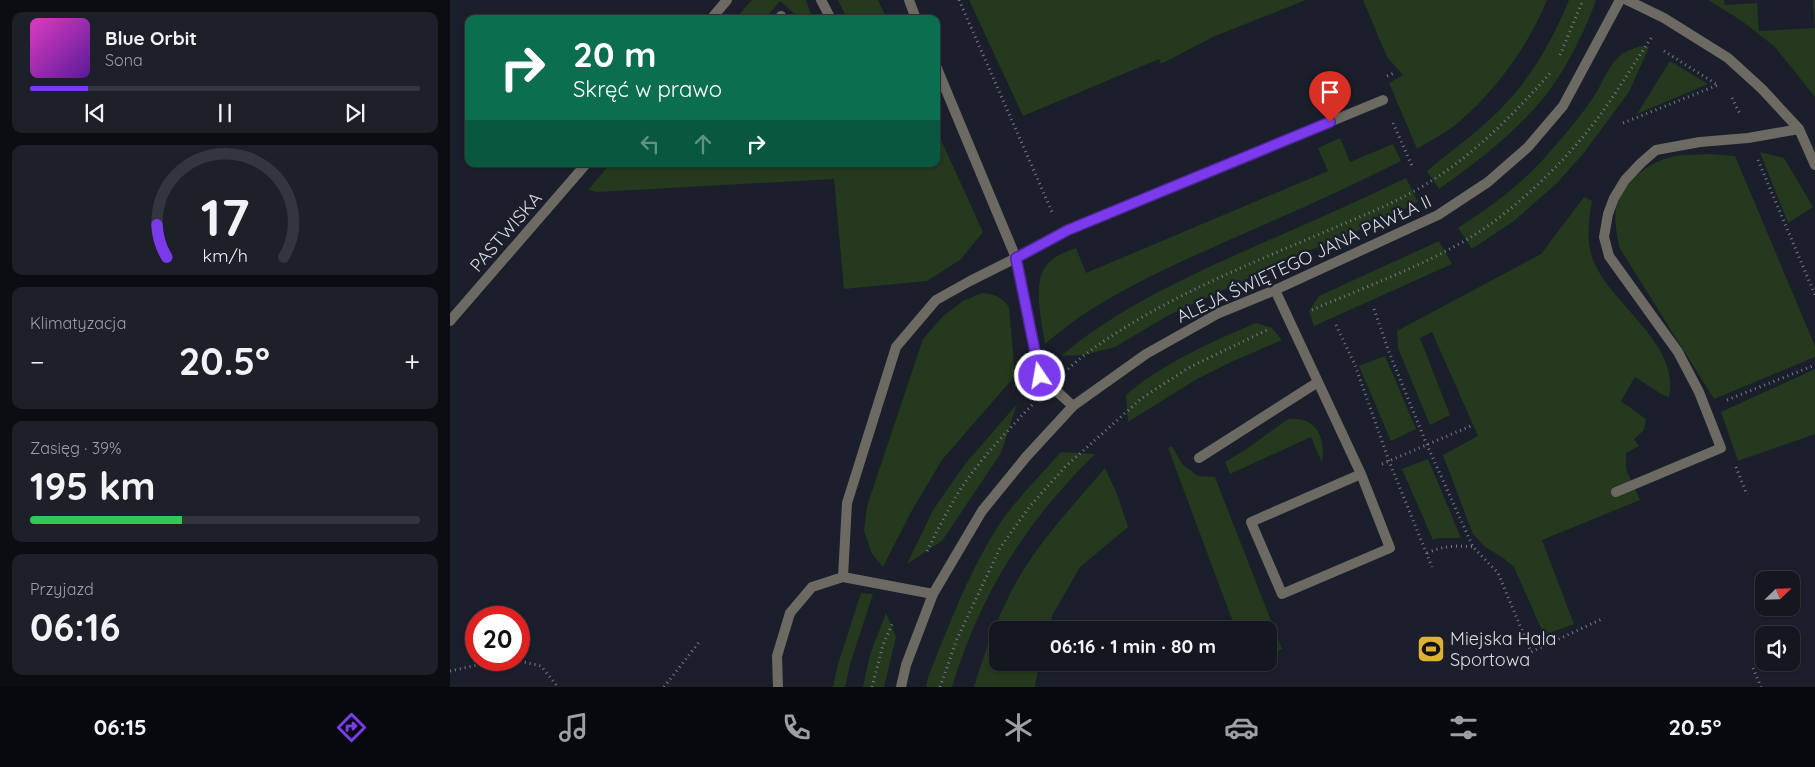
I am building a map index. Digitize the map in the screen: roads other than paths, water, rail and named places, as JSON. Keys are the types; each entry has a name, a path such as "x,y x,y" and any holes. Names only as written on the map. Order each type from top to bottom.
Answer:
{"street":[{"path":"714,15 727,0"},
{"path":"822,0 829,15"},
{"path":"909,0 915,15"},
{"name":"ALEJA ŚWIĘTEGO JANA PAWŁA II","path":"901,687 906,665 933,594 982,511 1026,457 1073,406 1146,354 1219,314 1438,215 1488,182 1528,147 1563,106 1620,0"},
{"path":"1627,0 1664,18 1728,58 1762,89 1799,129 1815,165"},
{"path":"940,76 1016,258 1040,376 1073,406"},
{"path":"843,577 847,503 896,347 936,300 1068,230 1383,100"},
{"path":"1616,492 1721,448 1699,392 1678,352 1609,256 1604,237 1608,214 1614,198 1625,180 1656,150 1700,142 1748,138 1799,129"},
{"name":"PASTWISKA","path":"450,321 583,167"},
{"path":"1275,290 1362,474 1390,548 1282,594 1251,522 1362,474"},
{"path":"1199,458 1318,382"},
{"path":"778,687 777,656 790,614 812,587 843,577 933,594"}],"place":[{"name":"Miejska Hala Sportowa","path":"1431,649"}]}
